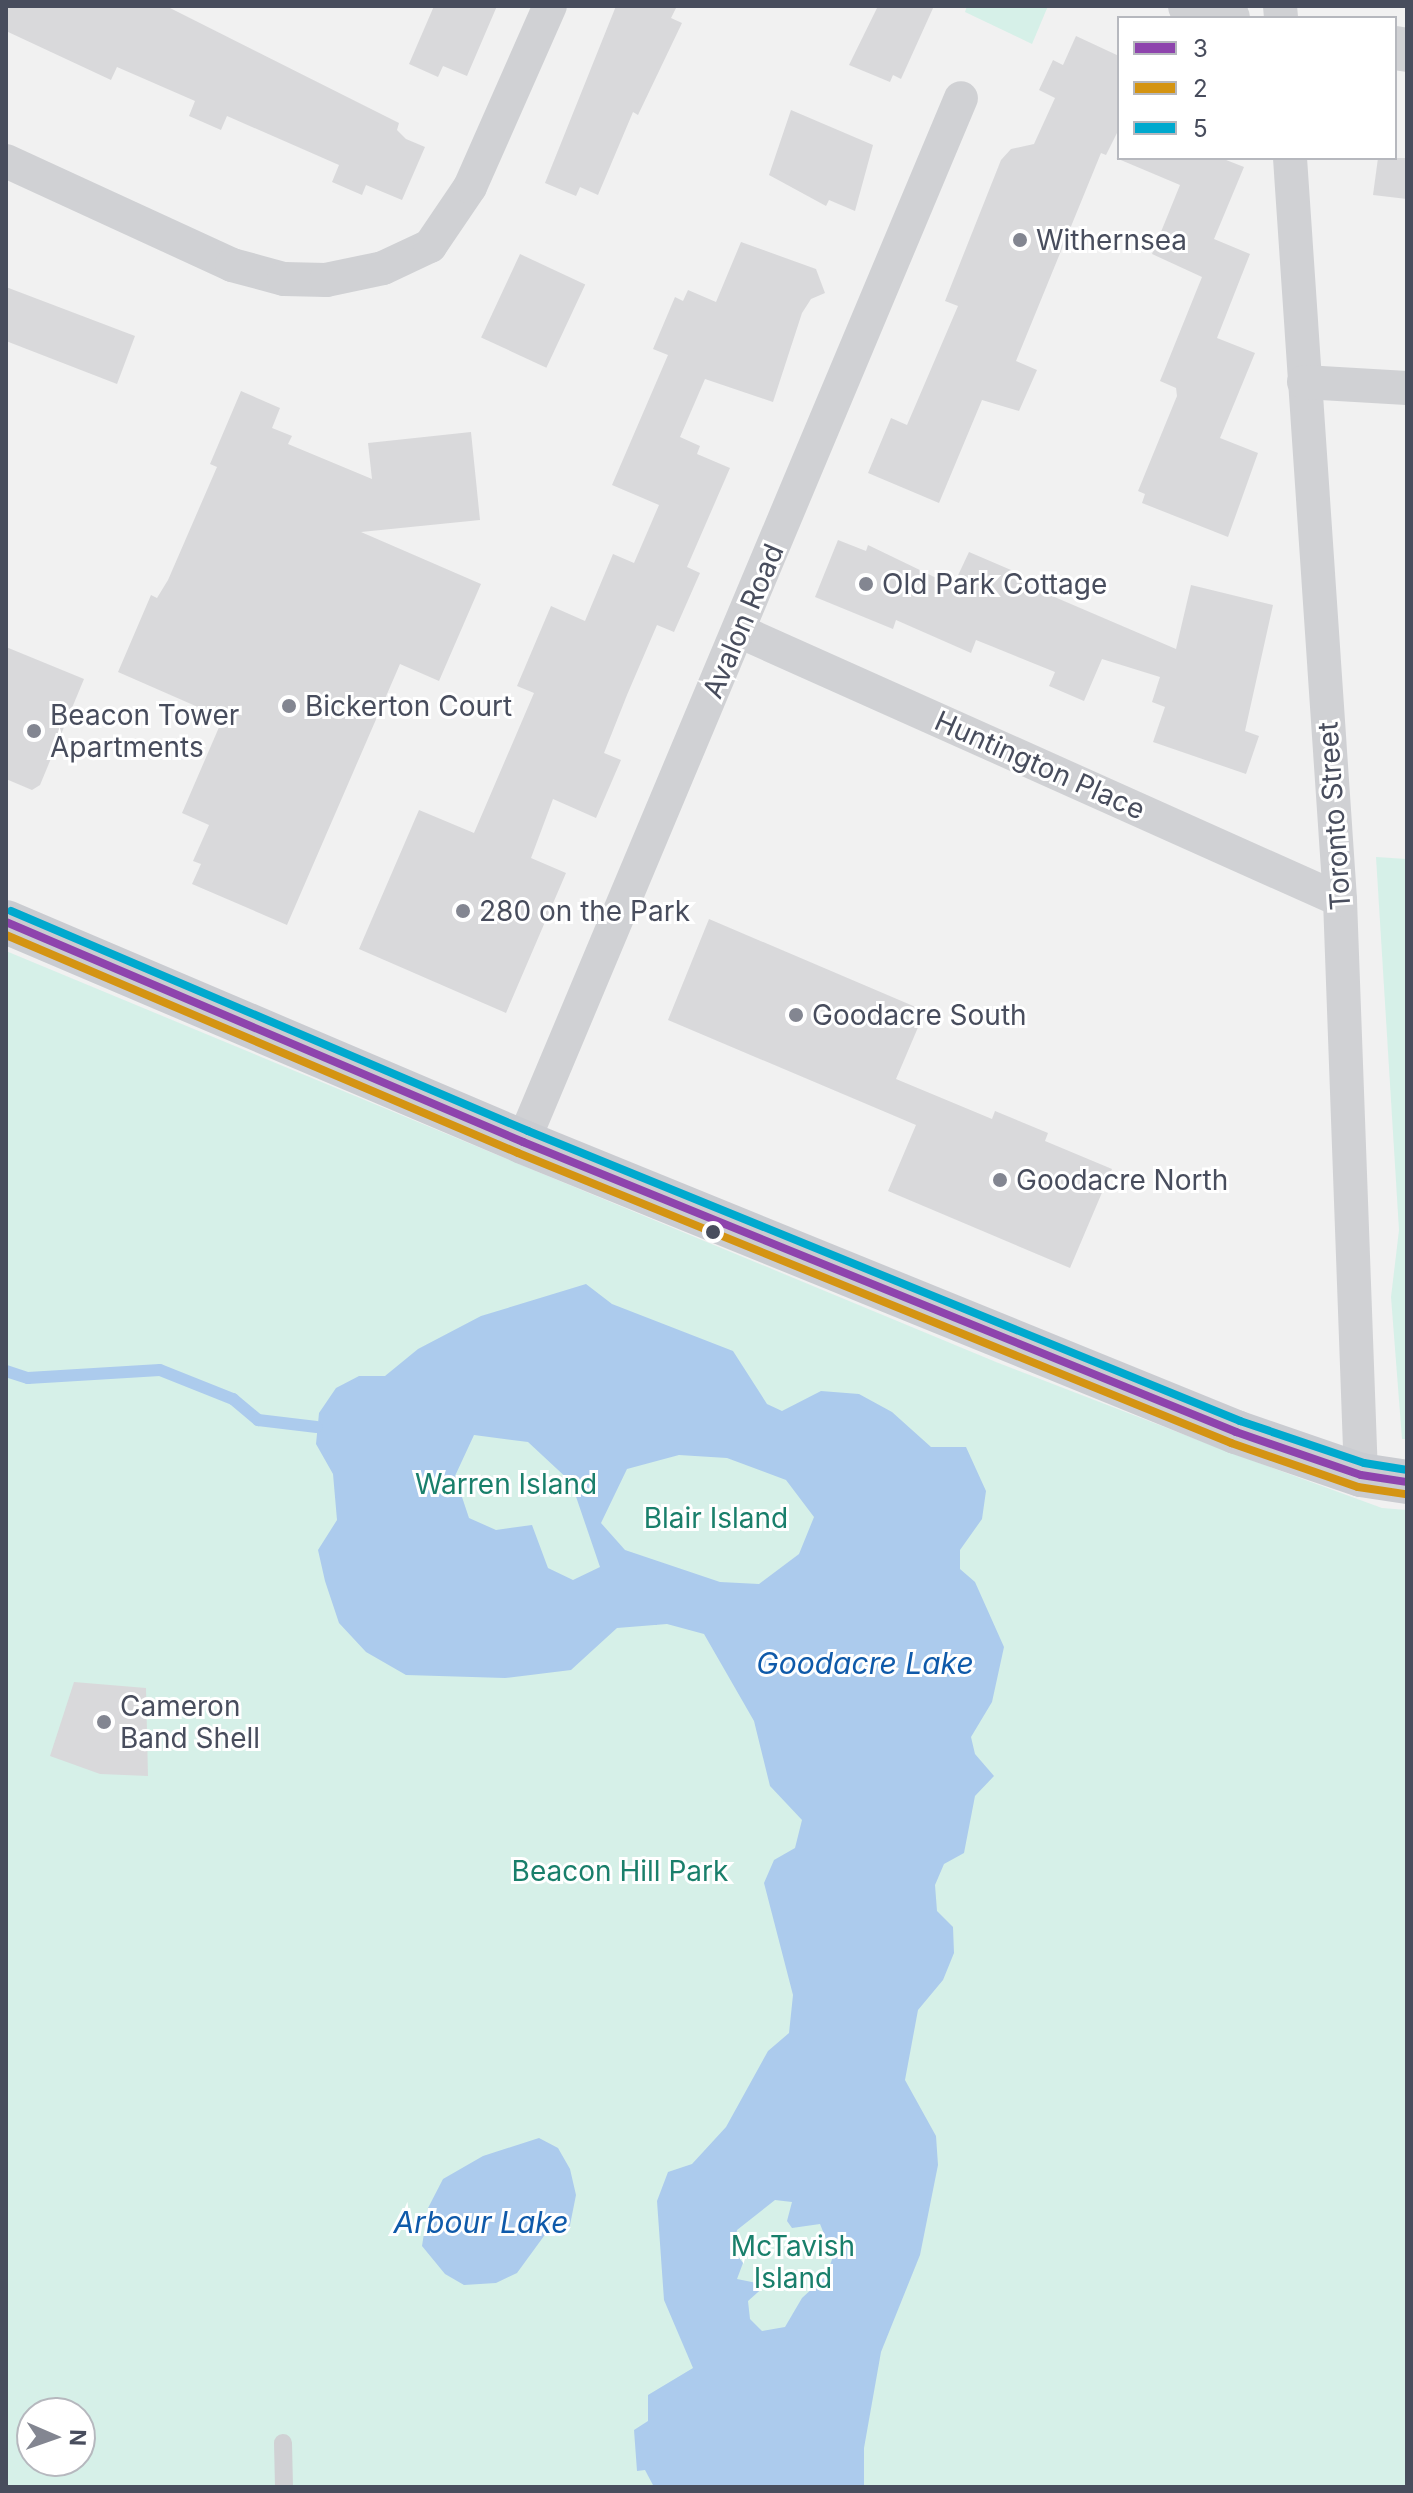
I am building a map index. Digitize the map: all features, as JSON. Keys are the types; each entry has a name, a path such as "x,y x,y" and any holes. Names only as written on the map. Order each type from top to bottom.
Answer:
{"main road":[{"path":"6,922 523,1142 1236,1432 1361,1475 1407,1482"}],"street":[{"path":"6,161 215,260 284,279 326,280 383,268 430,246 470,187 550,6"},
{"path":"1190,6 1222,16"},
{"name":"Avalon Road","path":"523,1142 961,98"},
{"name":"Toronto Street","path":"1290,160 1340,900 1361,1475"},
{"path":"1304,382 1407,388"},
{"name":"Huntington Place","path":"739,631 1340,900"}],"lane":[{"path":"283,2443 284,2487"}],"green space":[{"path":"967,6 1048,6 1032,44 965,12"},
{"path":"1376,857 1407,859 1407,1439 1402,1439 1391,1297 1399,1230"},
{"name":"Beacon Hill Park","path":"6,951 996,1362 1382,1508 1407,1510 1407,2487 6,2487"}],"water":[{"name":"Goodacre Lake","path":"586,1284 612,1304 733,1351 767,1404 782,1411 821,1391 859,1394 892,1412 931,1447 966,1447 986,1491 982,1519 960,1550 960,1569 975,1582 1004,1647 992,1702 971,1737 975,1754 994,1776 975,1796 964,1853 944,1864 935,1885 937,1911 953,1927 954,1953 943,1980 918,2010 905,2080 936,2136 938,2165 920,2255 881,2352 864,2448 864,2487 654,2487 645,2470 637,2471 634,2430 648,2421 648,2395 693,2368 664,2300 657,2201 668,2172 692,2164 726,2127 768,2051 789,2033 793,1995 764,1883 774,1860 795,1848 802,1820 770,1786 754,1721 704,1634 667,1624 617,1628 571,1670 505,1678 406,1675 366,1652 339,1623 325,1581 318,1550 337,1520 333,1474 316,1444 319,1413 336,1388 359,1376 385,1376 418,1349 481,1316","holes":["474,1435 528,1442 571,1482 600,1567 573,1580 548,1568 532,1525 496,1530 469,1518 455,1476","679,1455 727,1458 786,1480 814,1517 799,1554 759,1584 720,1582 625,1550 601,1523 627,1469","775,2200 792,2202 787,2221 792,2228 820,2224 833,2256 827,2275 802,2298 785,2327 762,2331 750,2319 748,2301 766,2285 737,2279 743,2263 734,2251 737,2230"]},
{"name":"Arbour Lake","path":"539,2138 558,2148 570,2169 576,2195 569,2230 544,2236 517,2273 496,2283 464,2285 445,2274 422,2246 428,2208 443,2179 483,2156"}],"building":[{"path":"6,6 166,6 399,123 397,130 406,139 425,147 402,200 366,185 362,195 332,182 339,165 227,116 221,130 189,116 195,101 117,67 111,80 6,31"},
{"path":"434,6 497,6 467,76 443,66 438,77 409,64"},
{"path":"616,6 677,6 671,18 682,23 638,115 633,112 598,195 580,187 576,196 545,183"},
{"path":"878,6 934,6 901,79 893,75 890,82 849,65"},
{"path":"1076,36 1117,55 1117,133 1106,155 1101,153 1016,361 1037,370 1019,411 982,400 939,503 868,473 891,418 907,425 958,306 945,301 1001,160 1011,149 1034,144 1055,98 1039,90 1053,60 1063,65"},
{"path":"791,110 873,145 855,211 829,200 826,206 769,175"},
{"path":"1407,158 1407,199 1373,195 1378,160"},
{"path":"1121,160 1226,160 1244,167 1214,239 1250,254 1217,338 1255,353 1220,438 1258,453 1228,537 1142,503 1145,494 1138,491 1177,396 1176,388 1160,381 1202,277 1152,254 1180,185"},
{"path":"741,242 816,269 825,293 811,299 802,313 773,402 705,379 680,437 700,446 697,454 730,468 687,567 700,573 674,632 657,625 627,695 604,753 621,760 596,818 553,799 531,858 566,873 506,1013 359,949 419,810 474,833 534,693 517,686 551,606 585,621 613,554 634,563 659,505 612,485 668,355 653,349 675,297 683,301 688,290 716,302"},
{"path":"520,254 585,284 546,368 481,337"},
{"path":"6,287 135,336 117,384 6,341"},
{"name":"Bickerton Court","path":"241,391 280,408 272,428 292,436 288,444 372,479 368,443 471,432 480,520 361,532 481,584 439,681 400,664 287,925 192,884 201,864 193,861 209,825 182,813 223,718 118,672 151,595 157,598 168,580 217,467 210,464"},
{"path":"838,540 866,551 868,545 953,586 969,552 1018,573 1015,580 1176,649 1191,585 1273,605 1245,731 1259,736 1246,774 1153,742 1165,707 1152,702 1160,677 1102,659 1084,701 1049,686 1055,672 976,640 971,653 896,620 893,629 815,597"},
{"name":"Beacon Tower Apartments","path":"6,647 84,679 40,785 32,790 6,779"},
{"path":"709,919 925,1011 896,1079 992,1119 995,1111 1048,1133 1045,1141 1112,1169 1070,1268 888,1191 916,1125 668,1020"},
{"name":"Cameron Band Shell","path":"74,1682 146,1688 148,1776 100,1774 50,1756"}],"waterway":[{"path":"6,1371 28,1378 160,1370 233,1399 258,1420 317,1427"}],"transit line":[{"name":"5","path":"11,911 528,1131 1240,1421 1364,1463 1407,1470"},
{"name":"3","path":"6,922 523,1142 1236,1432 1361,1475 1407,1482"},
{"name":"2","path":"6,935 518,1153 1231,1443 1358,1487 1405,1494"}],"place":[{"name":"Withernsea","path":"1020,240"},
{"name":"Old Park Cottage","path":"866,584"},
{"name":"Bickerton Court","path":"289,706"},
{"name":"Beacon Tower Apartments","path":"34,731"},
{"name":"280 on the Park","path":"463,911"},
{"name":"Goodacre South","path":"796,1015"},
{"name":"Goodacre North","path":"1000,1180"},
{"name":"Cameron Band Shell","path":"104,1722"}],"park label":[{"name":"Warren Island","path":"506,1484"},
{"name":"Blair Island","path":"716,1518"},
{"name":"McTavish Island","path":"793,2262"}]}
